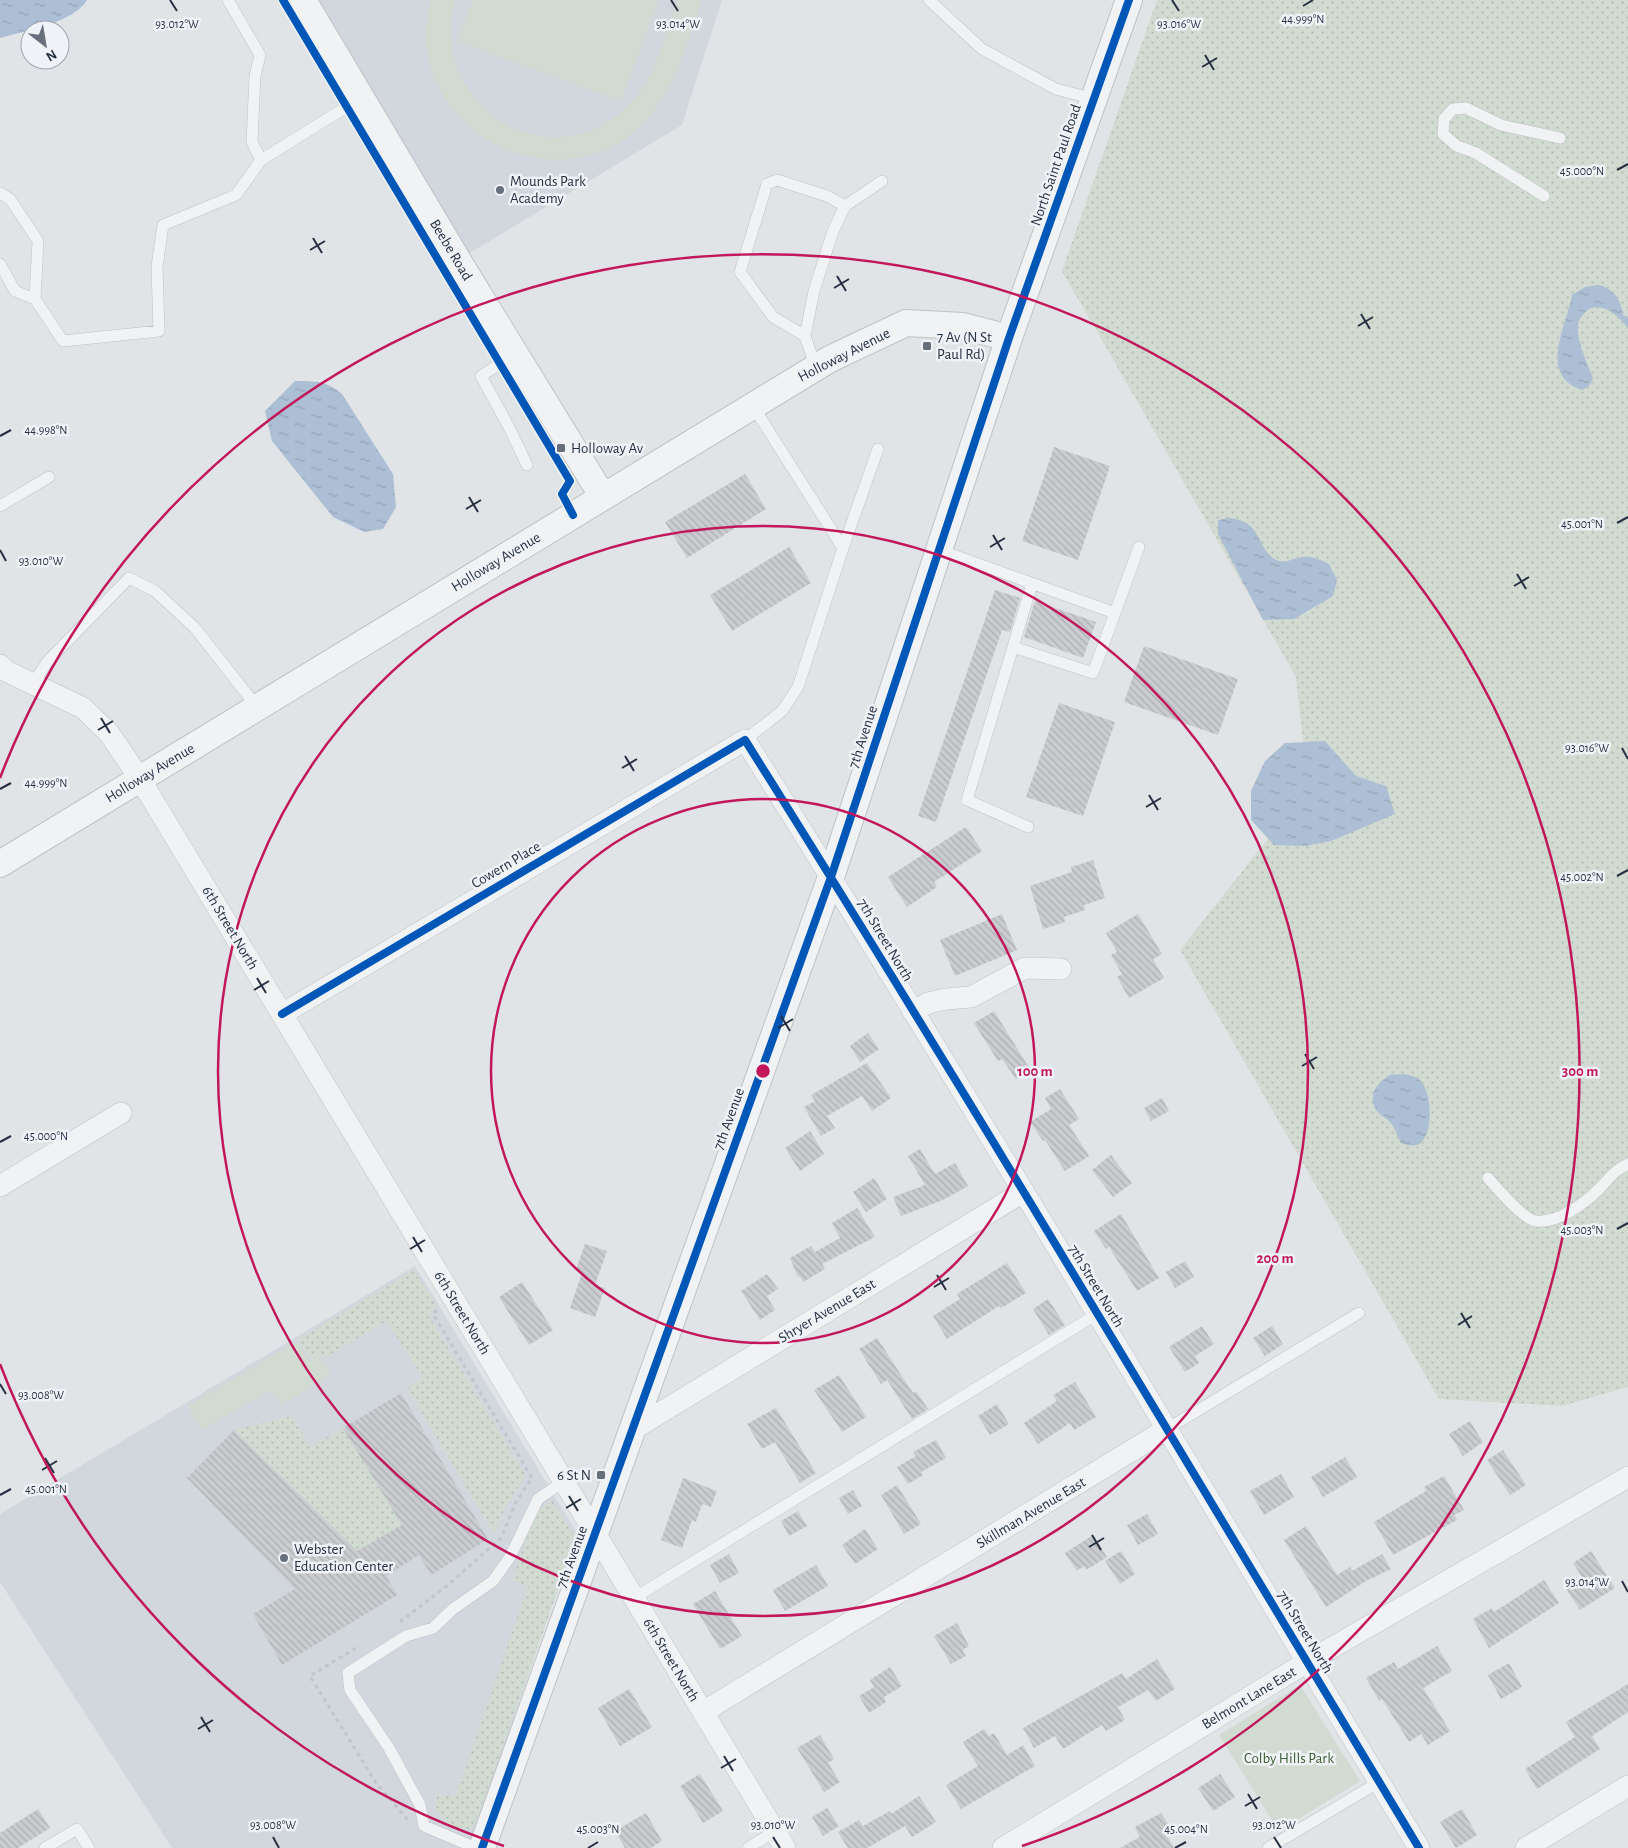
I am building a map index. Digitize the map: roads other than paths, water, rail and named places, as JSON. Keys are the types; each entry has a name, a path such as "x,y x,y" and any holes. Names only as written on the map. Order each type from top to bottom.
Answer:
{"street":[{"name":"Beebe Road","path":"303,0 603,497"},
{"name":"North Saint Paul Road","path":"1009,338 1129,0"},
{"name":"Holloway Avenue","path":"0,864 816,368 906,323 963,326 1009,338"},
{"name":"7th Avenue","path":"482,1848 831,877 1009,338"},
{"name":"6th Street North","path":"0,665 6,671 83,708 108,733 140,778 780,1840"},
{"name":"7th Street North","path":"745,740 1023,1192 1419,1848"},
{"name":"Cowern Place","path":"282,1014 745,740"},
{"path":"913,1012 928,1004 946,999 972,997 1025,968 1060,969"},
{"path":"0,1186 121,1112"},
{"name":"Shryer Avenue East","path":"632,1430 1023,1192"},
{"name":"Skillman Avenue East","path":"703,1712 1167,1430"},
{"name":"Belmont Lane East","path":"1003,1848 1307,1662 1628,1477"},
{"path":"1526,1848 1628,1786"}],"lane":[{"path":"228,0 260,55 255,76 252,142 261,160"},
{"path":"929,0 982,49 1056,89 1094,99"},
{"path":"0,264 15,291 35,299 63,341 159,331 157,267 163,225 236,195 261,160 361,98"},
{"path":"1544,196 1476,153 1457,146 1443,134 1444,119 1453,108 1466,108 1501,125 1560,138"},
{"path":"805,336 772,317 740,272 767,184 777,180 827,196 845,206"},
{"path":"816,368 805,336 814,291 833,231 845,206 882,181"},
{"path":"0,193 10,198 38,241 35,299"},
{"path":"515,354 480,376 510,429 527,465"},
{"path":"753,406 843,548"},
{"path":"745,740 782,711 798,687 878,448"},
{"path":"0,506 49,476"},
{"path":"1013,647 1094,672 1139,547"},
{"path":"939,550 1115,612"},
{"path":"33,684 47,662 129,578 155,591 195,628 257,707"},
{"path":"1028,827 967,800 1032,584"},
{"path":"1488,1178 1523,1215 1536,1221 1555,1218 1580,1205 1600,1188 1609,1175 1628,1164"},
{"name":"Skillman Avenue East","path":"1167,1430 1359,1313"},
{"path":"634,1598 1097,1314"},
{"path":"476,1848 424,1826 420,1805 389,1748 350,1690 348,1673 406,1636 433,1628 452,1609 493,1581 510,1557 538,1499 564,1481"},
{"path":"1268,1848 1379,1782"},
{"path":"45,1848 77,1829 89,1848"},
{"path":"748,1848 780,1840"}],"water":[{"path":"0,0 87,0 71,15 60,20 20,20 20,33 0,38"},
{"path":"1598,285 1608,289 1618,299 1623,315 1628,318 1628,328 1611,311 1600,307 1589,309 1582,316 1579,321 1578,334 1593,378 1590,385 1582,390 1568,383 1561,373 1558,361 1558,348 1572,295 1585,287"},
{"path":"295,381 326,384 342,394 393,474 396,507 383,529 364,532 333,517 272,441 265,411"},
{"path":"1229,518 1247,523 1267,552 1277,560 1284,561 1306,557 1329,564 1337,580 1333,596 1294,619 1263,620 1218,534 1218,520"},
{"path":"1325,741 1356,776 1386,786 1395,814 1331,841 1305,846 1274,845 1251,820 1251,791 1265,761 1285,743"},
{"path":"1404,1074 1414,1076 1422,1083 1426,1091 1429,1101 1429,1123 1427,1133 1417,1145 1401,1143 1392,1124 1378,1112 1373,1103 1375,1089 1390,1075"}],"place":[{"name":"Mounds Park Academy","path":"500,190"},
{"name":"7 Av (N St Paul Rd)","path":"927,346"},
{"name":"Holloway Av","path":"561,448"},
{"name":"6 St N","path":"601,1475"},
{"name":"Webster Education Center","path":"284,1558"}],"park label":[{"name":"Colby Hills Park","path":"1289,1758"}]}
